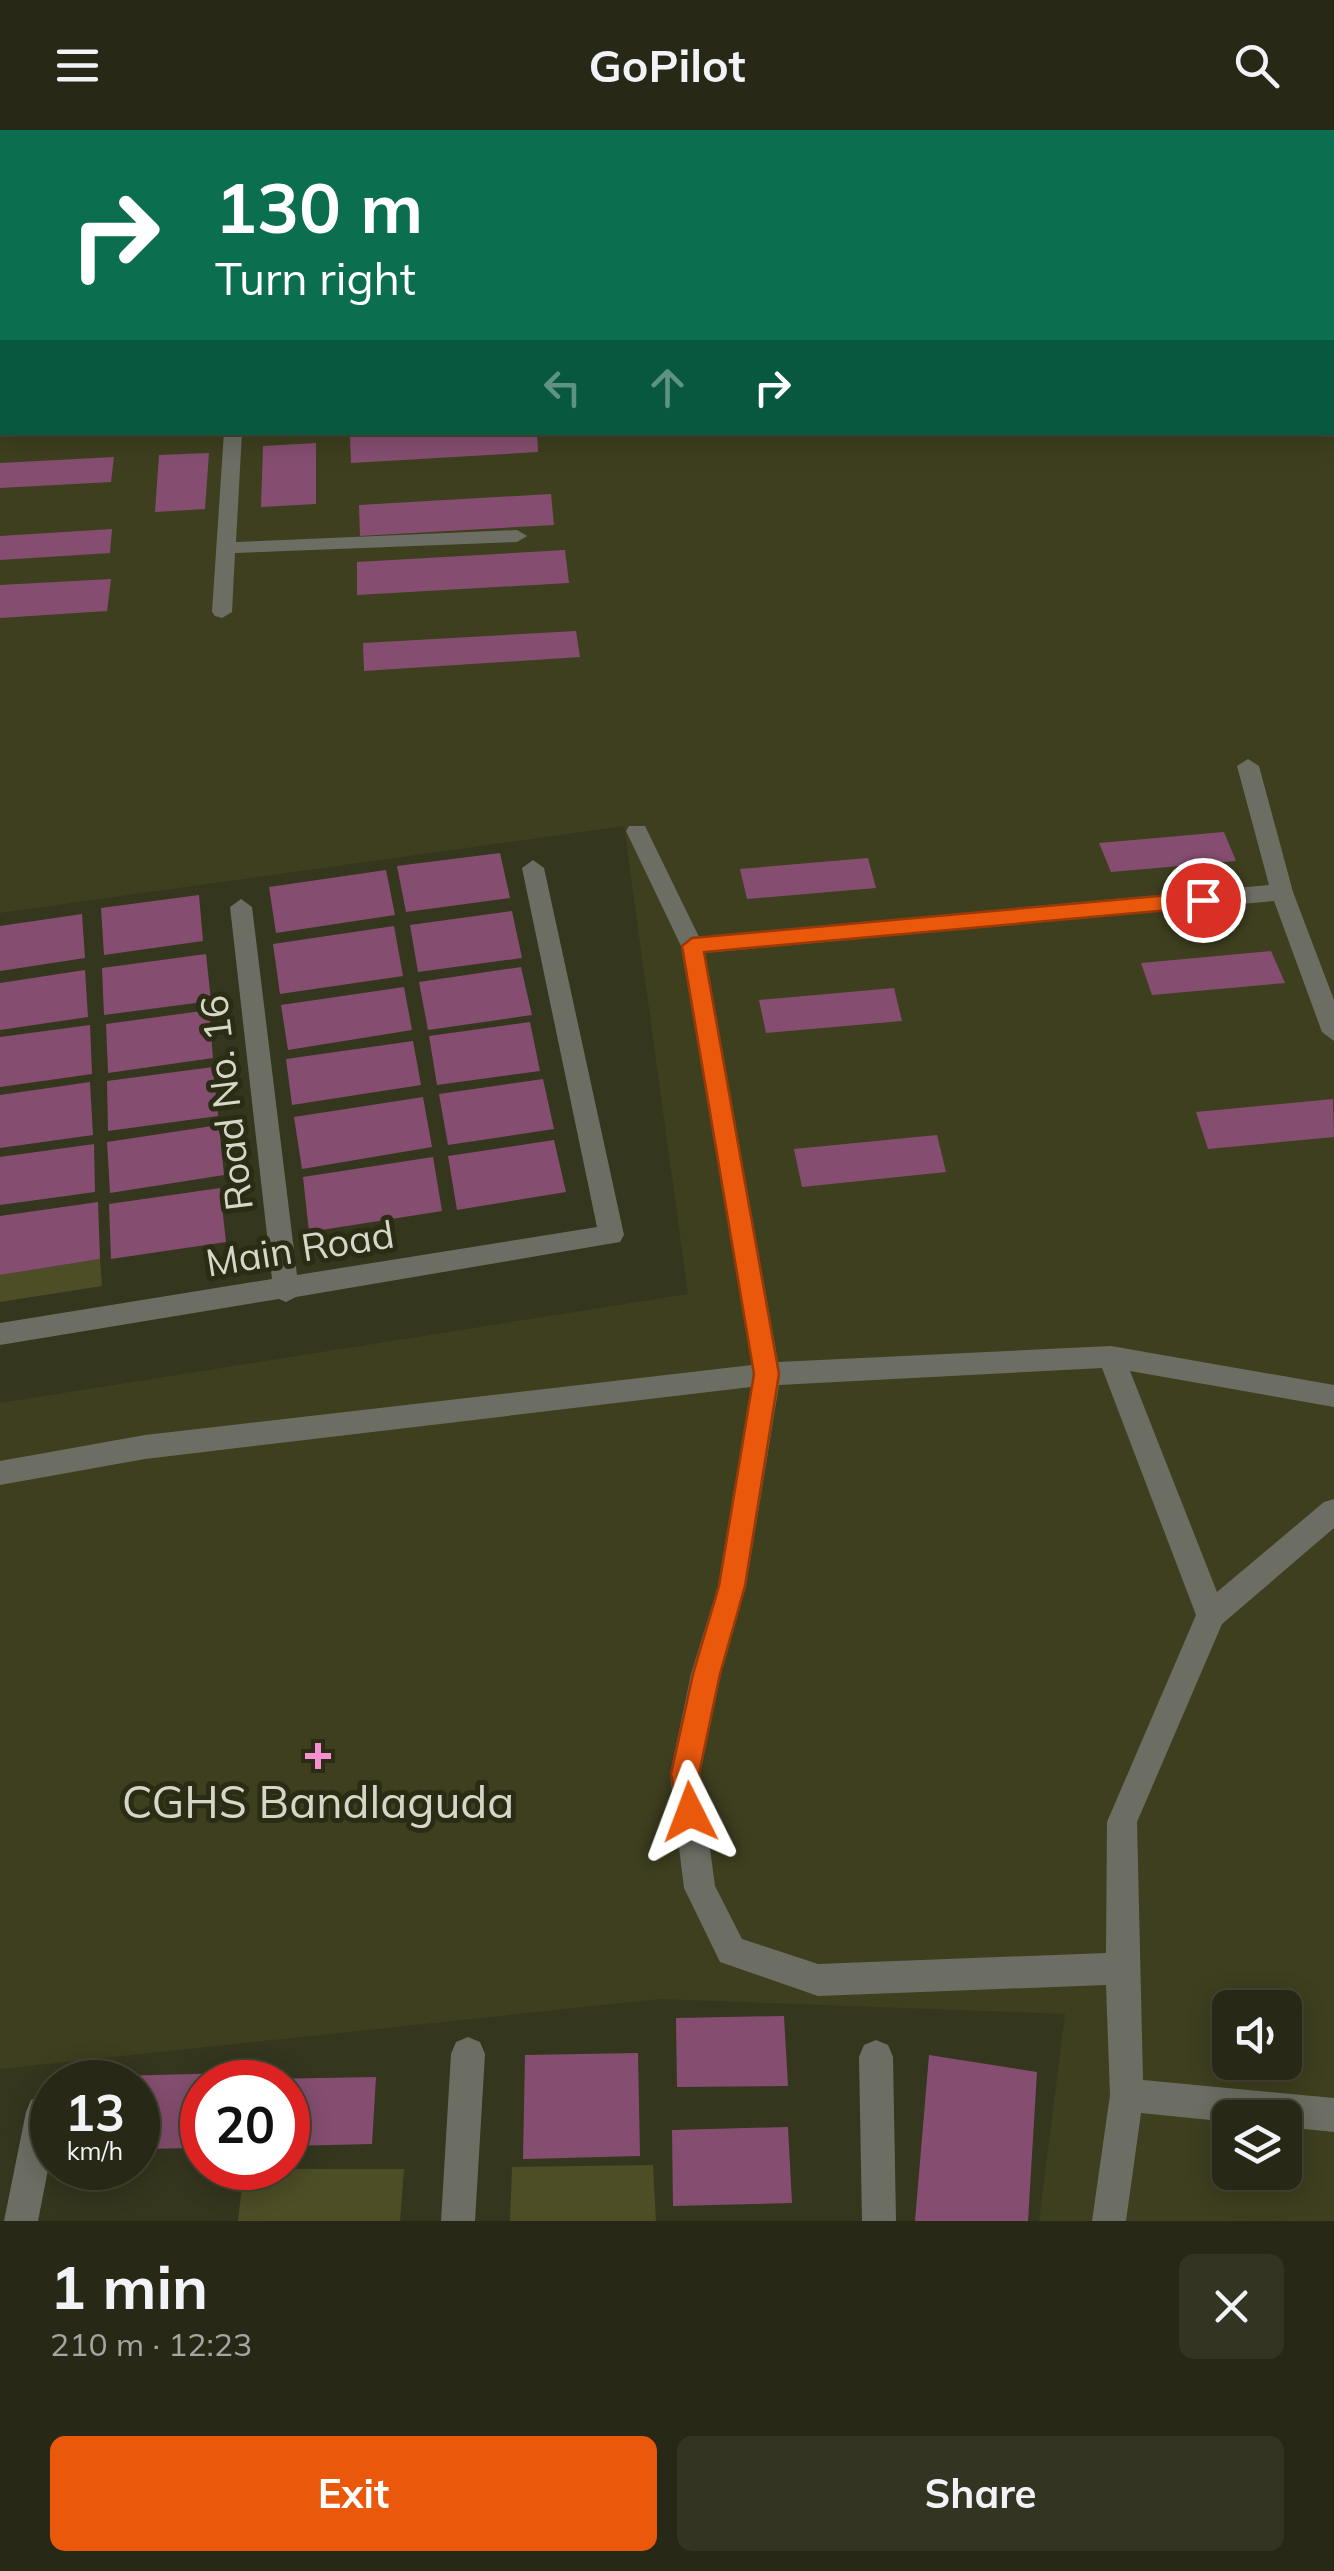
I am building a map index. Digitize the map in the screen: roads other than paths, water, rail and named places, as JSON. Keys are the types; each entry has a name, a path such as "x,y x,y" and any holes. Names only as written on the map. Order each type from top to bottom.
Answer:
{"street":[{"path":"222,612 234,435"},
{"path":"228,548 516,536"},
{"path":"1248,766 1282,892 1334,1032"},
{"path":"637,831 692,946 766,1374 732,1586 706,1674 685,1774 700,1888 731,1952 818,1980 1122,1968"},
{"name":"Main Road","path":"0,1334 611,1235 533,868"},
{"path":"692,946 1282,892"},
{"name":"Road No. 16","path":"242,907 286,1290"},
{"path":"1112,1357 1211,1615"},
{"path":"0,1472 144,1447 766,1374 1112,1357 1334,1396"},
{"path":"1109,2221 1127,2095 1122,1822 1211,1615 1334,1511"},
{"path":"458,2221 468,2054"},
{"path":"876,2058 879,2221"},
{"path":"1127,2095 1334,2115"},
{"path":"21,2221 30,2176"}],"place":[{"name":"CGHS Bandlaguda","path":"318,1756"}]}
